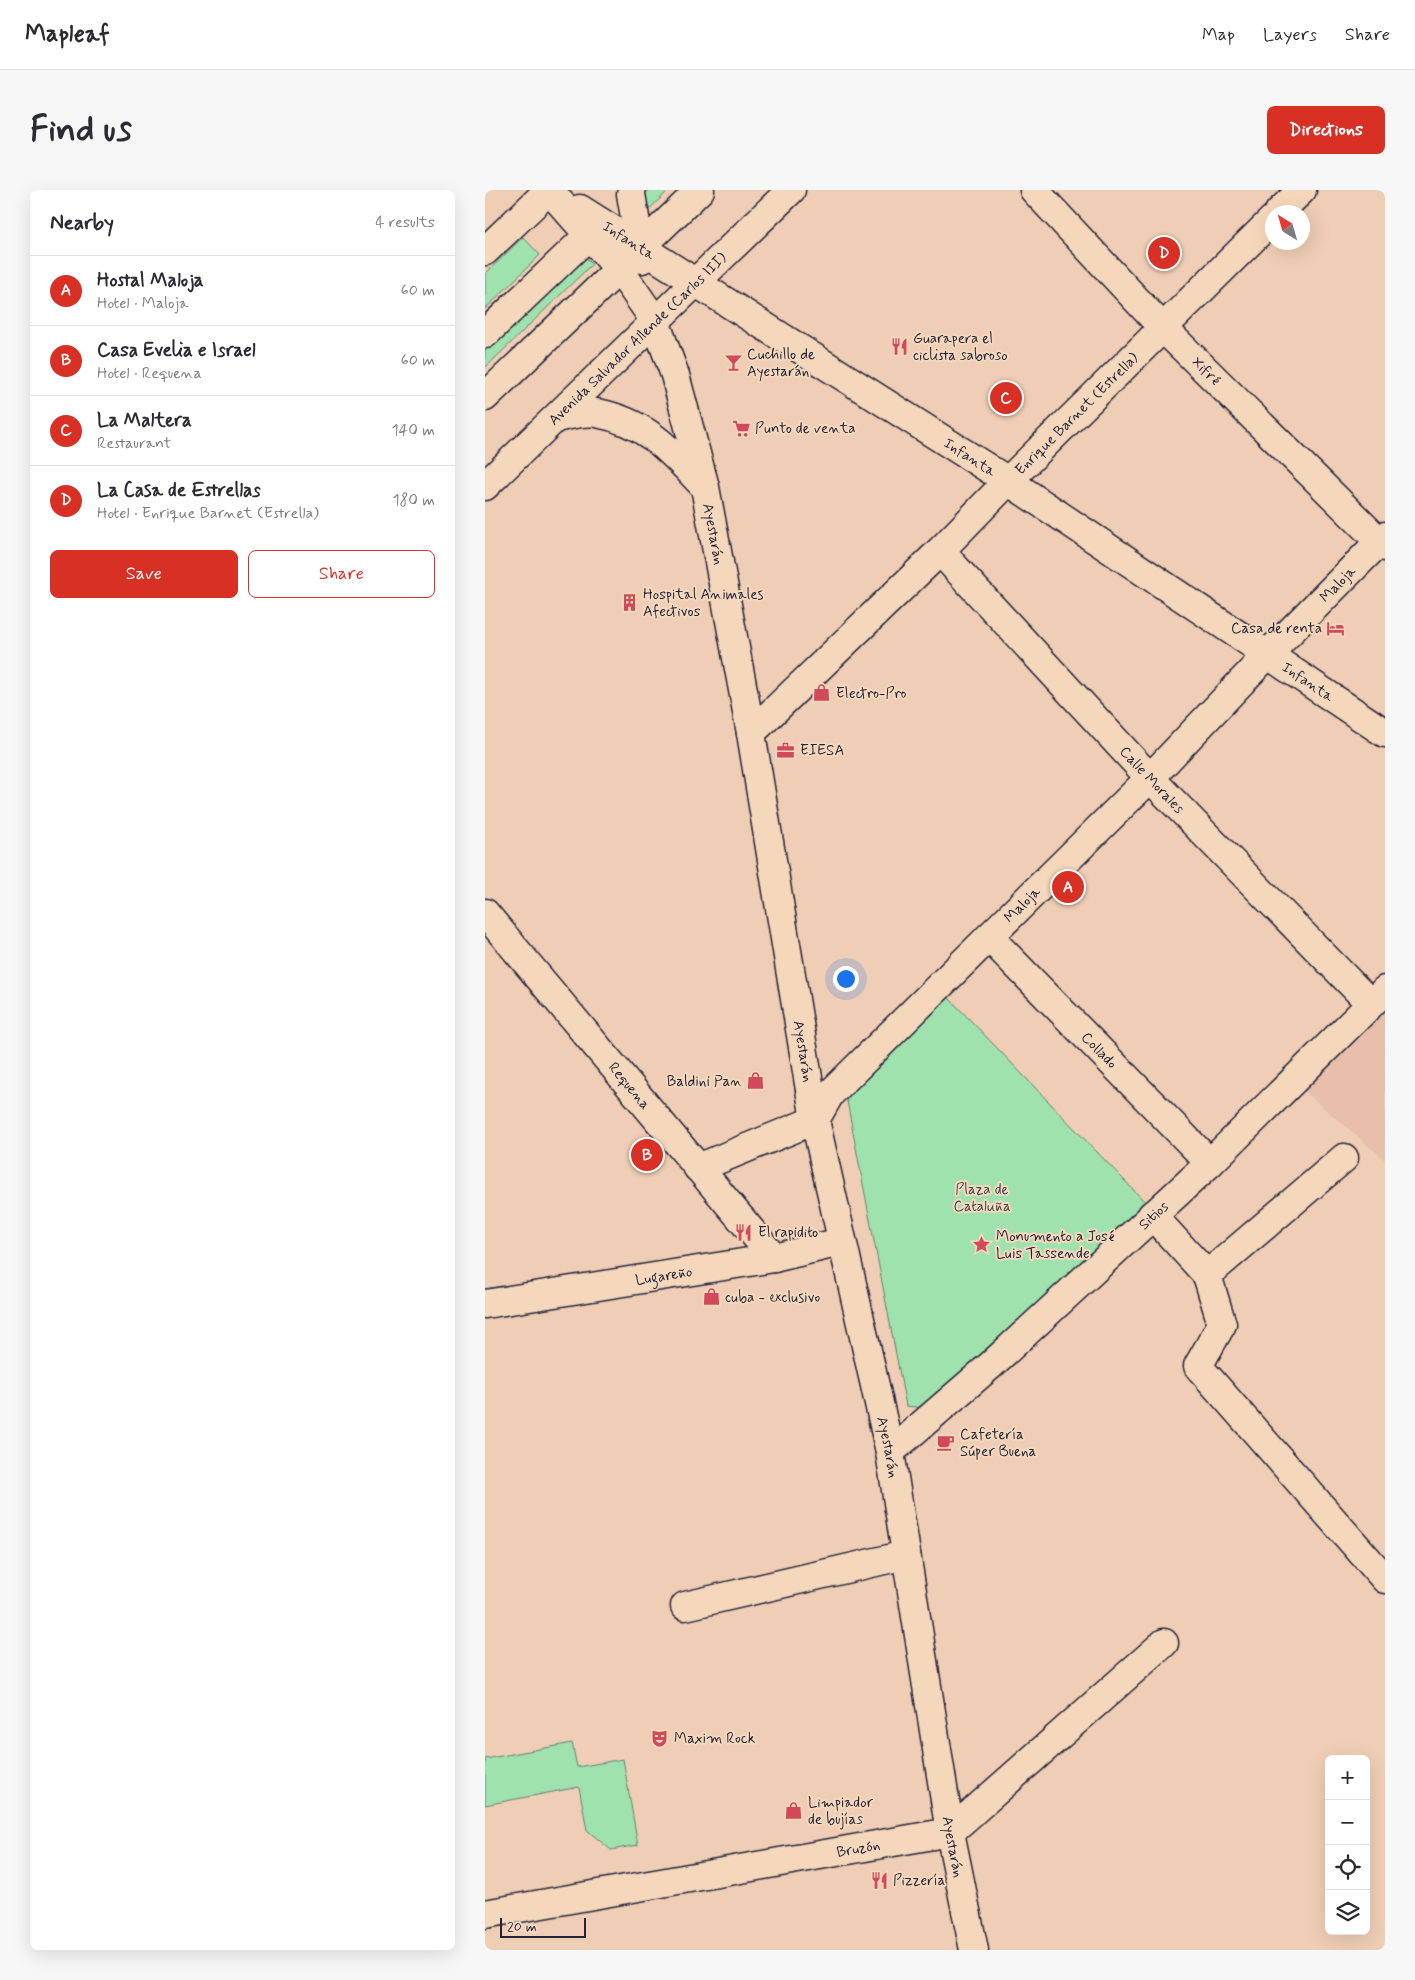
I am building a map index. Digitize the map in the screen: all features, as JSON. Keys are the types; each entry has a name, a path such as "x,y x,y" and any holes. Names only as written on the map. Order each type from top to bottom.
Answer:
{"main road":[{"name":"Infanta","path":"549,190 595,228 641,248 1008,481 1385,733"},
{"path":"485,251 549,190"},
{"path":"485,397 700,190"},
{"name":"Avenida Salvador Allende (Carlos III)","path":"485,486 791,190"},
{"name":"Xifré","path":"1034,190 1162,327 1383,542"},
{"path":"1286,205 1302,190"},
{"path":"485,334 633,192"},
{"path":"633,192 647,292 655,321"},
{"name":"Enrique Barnet (Estrella)","path":"751,732 940,551 1162,327 1265,227"},
{"name":"Ayestarán","path":"595,228 619,269 655,321 675,375 705,487 751,732 815,1120 841,1242 890,1452 950,1832 974,1950"},
{"path":"555,418 579,413 597,413 645,430 664,444 705,487"},
{"name":"Maloja","path":"815,1120 830,1094 1150,778 1267,655 1383,542"},
{"name":"Calle Morales","path":"940,551 1150,778 1378,997"},
{"name":"Requena","path":"485,912 774,1258"},
{"name":"Collado","path":"989,937 1210,1163"},
{"name":"Sitios","path":"890,1452 991,1365 1210,1163 1378,997"},
{"path":"698,1168 815,1120"},
{"path":"1207,1275 1344,1158"},
{"path":"1152,1215 1207,1275 1222,1324 1198,1366 1385,1578"},
{"name":"Lugareño","path":"485,1304 774,1258 841,1242"},
{"path":"685,1606 906,1555"},
{"path":"950,1832 1164,1643"},
{"name":"Bruzón","path":"485,1914 950,1832"}],"shaded area":[{"path":"1385,1008 1385,1160 1298,1086"}],"green space":[{"path":"649,190 669,190 641,217 638,200"},
{"path":"523,237 540,255 485,309 485,274"},
{"path":"582,254 592,264 485,368 485,349"},
{"name":"Plaza de Cataluña","path":"947,996 1147,1204 925,1408 906,1406 845,1091"},
{"path":"572,1743 577,1767 623,1759 638,1845 611,1850 587,1830 579,1787 485,1805 485,1759"}],"place":[{"name":"La Casa de Estrellas","path":"1164,253"},
{"name":"Guarapera el ciclista sabroso","path":"899,347"},
{"name":"Cuchillo de Ayestarán","path":"733,363"},
{"name":"La Maltera","path":"1006,398"},
{"name":"Punto de venta","path":"741,428"},
{"name":"Hospital Animales Afectivos","path":"629,603"},
{"name":"Casa de renta","path":"1336,628"},
{"name":"Electro-Pro","path":"822,693"},
{"name":"EIESA","path":"786,750"},
{"name":"Hostal Maloja","path":"1068,887"},
{"name":"Baldini Pan","path":"756,1081"},
{"name":"Casa Evelia e Israel","path":"647,1155"},
{"name":"El rapidito","path":"744,1232"},
{"name":"Monumento a José Luis Tassende","path":"982,1245"},
{"name":"cuba - exclusivo","path":"711,1297"},
{"name":"Cafetería Súper Buena","path":"946,1443"},
{"name":"Maxim Rock","path":"660,1738"},
{"name":"Limpiador de bujías","path":"794,1811"},
{"name":"Pizzería","path":"879,1880"}]}
